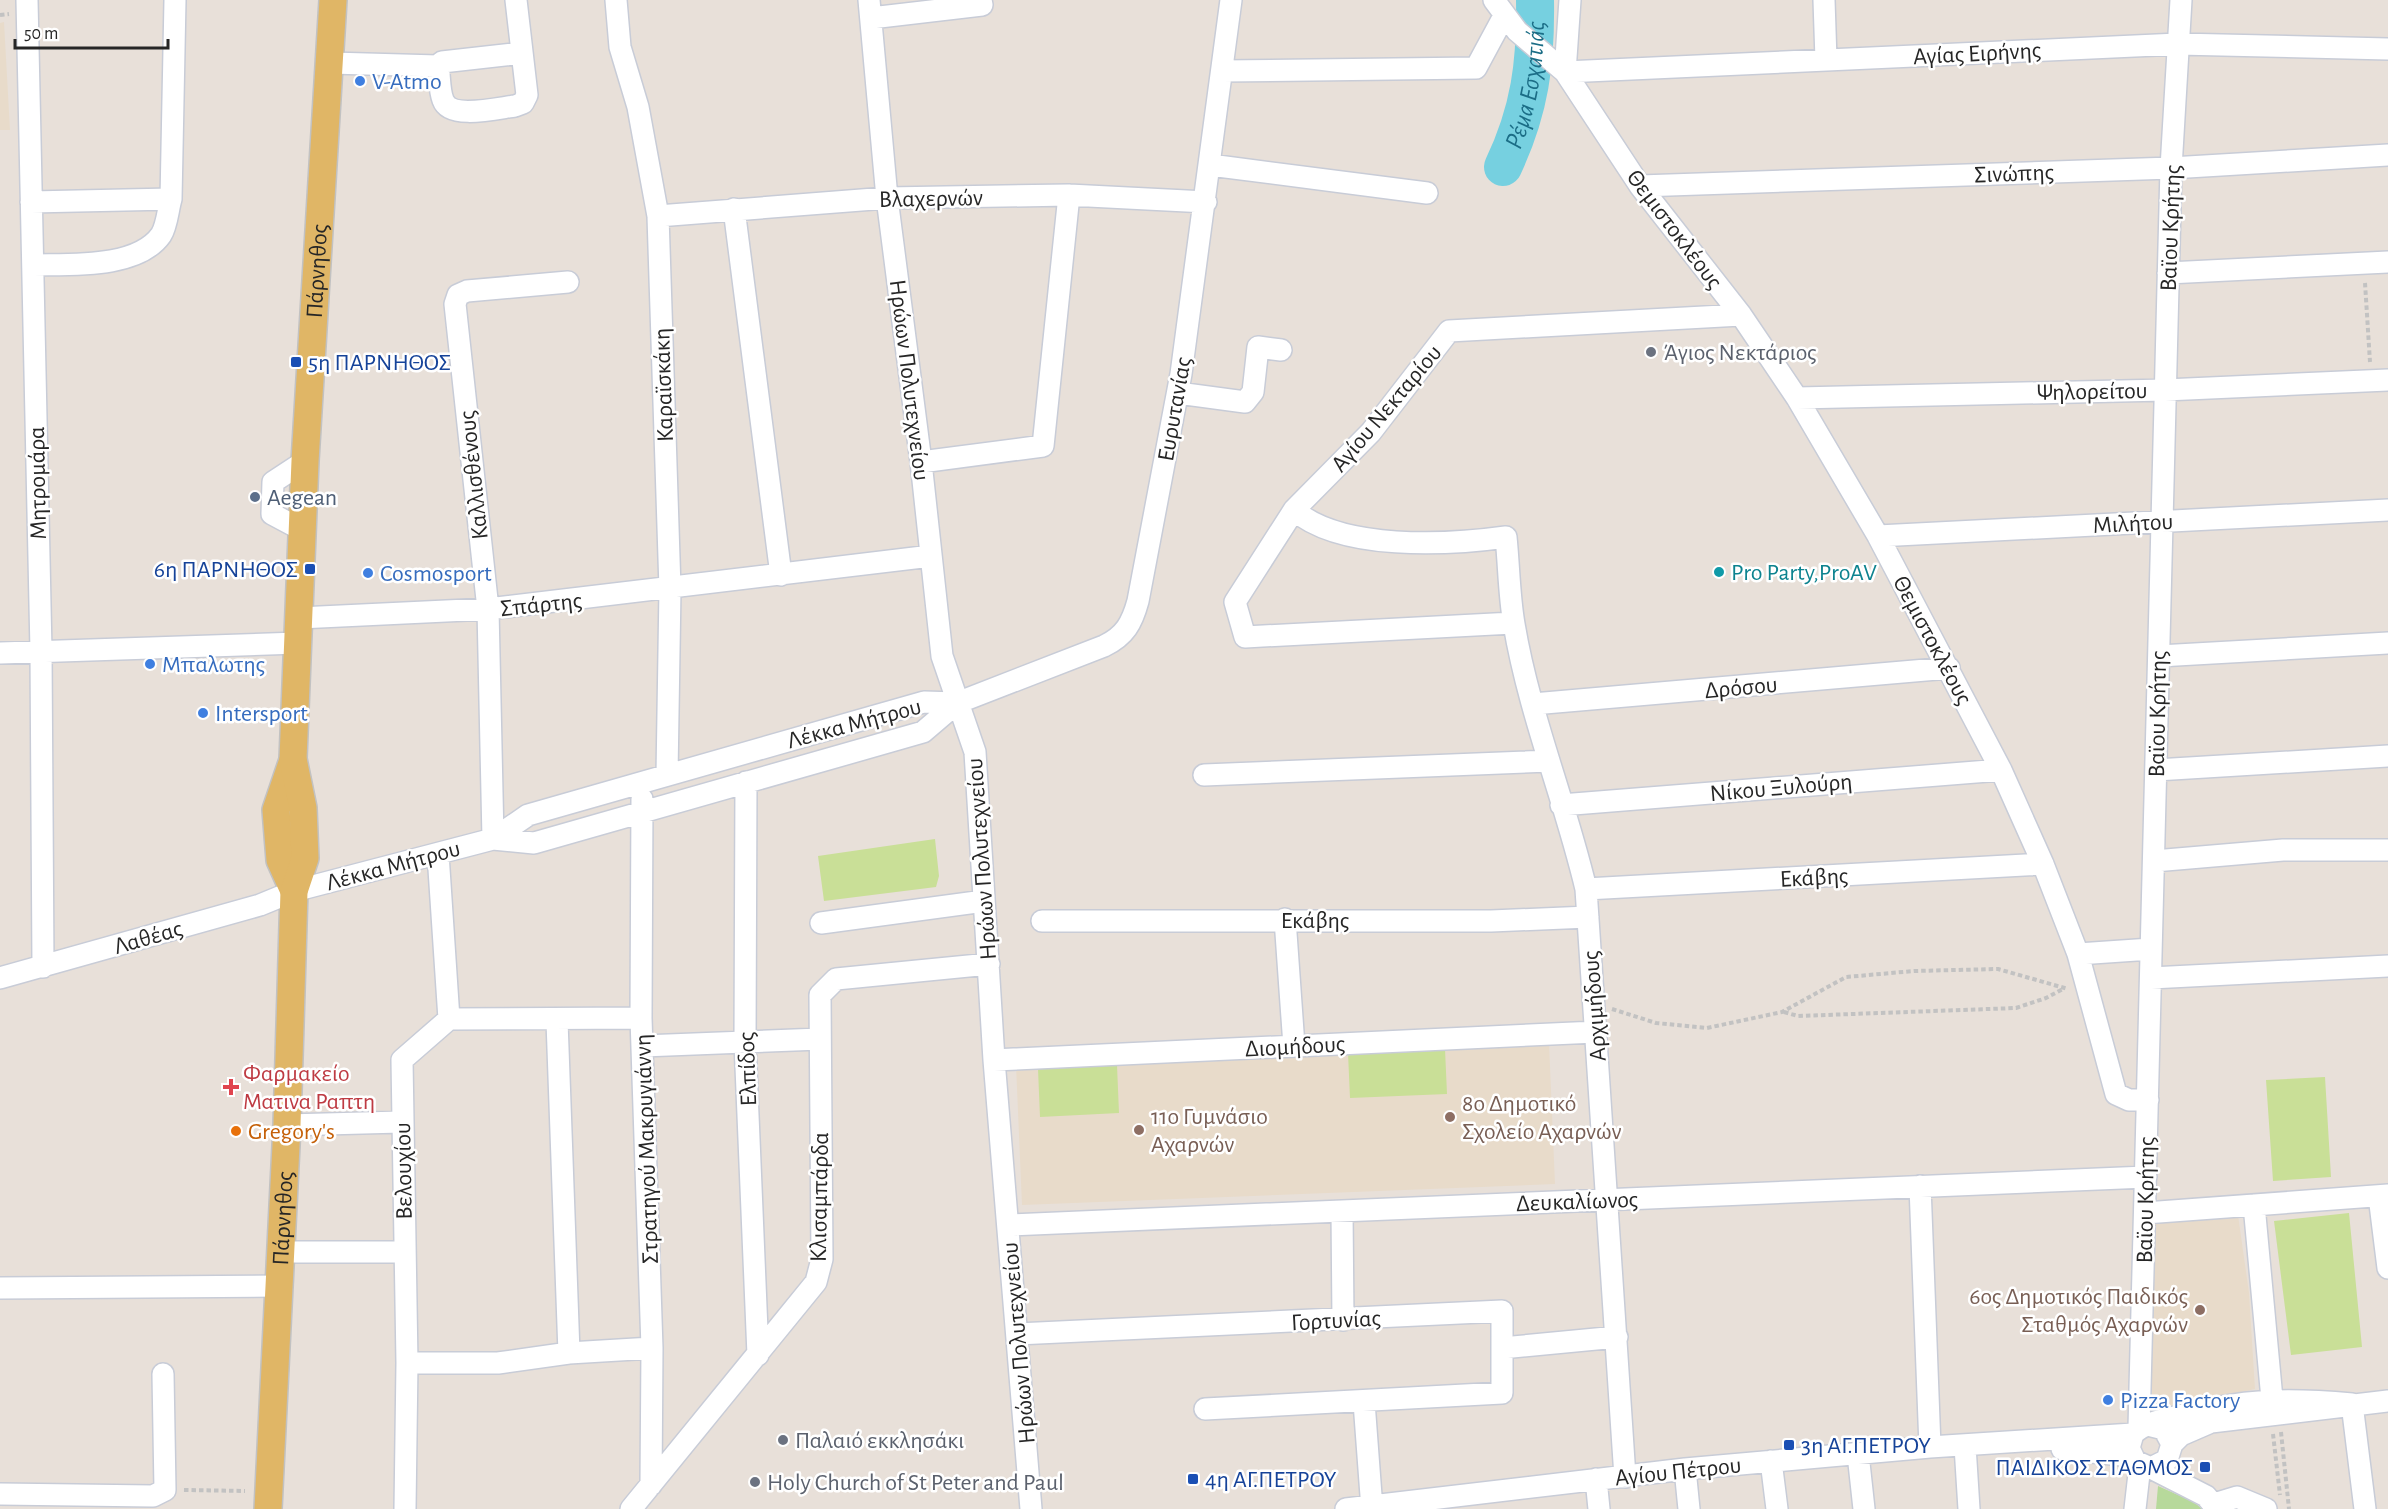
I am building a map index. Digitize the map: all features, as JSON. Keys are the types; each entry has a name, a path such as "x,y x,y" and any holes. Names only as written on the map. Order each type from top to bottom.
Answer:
{"main road":[{"name":"Πάρνηθος","path":"268,1500 287,1125 294,891 305,858 303,808 293,759 305,461 331,63 333,0"}],"street":[{"name":"Μητρομάρα","path":"27,0 41,651 43,967"},
{"path":"33,264 94,264 148,248 162,233 171,199 175,0"},
{"path":"438,66 443,102 451,109 461,112 515,106 523,103 526,95 516,0"},
{"name":"Καραϊσκάκη","path":"616,0 620,47 638,107 658,216 670,589 667,775"},
{"path":"870,9 981,5 981,0"},
{"name":"Ευρυτανίας","path":"957,703 1104,646 1114,641 1129,626 1138,601 1178,393 1206,202 1231,0"},
{"path":"1565,72 1570,0"},
{"path":"1824,0 1826,60"},
{"name":"Βαϊου Κρήτης","path":"2140,1429 2171,168 2181,0"},
{"name":"Ηρώων Πολυτεχνείου","path":"870,9 887,198 921,462 942,656 975,752 993,1060 1031,1509"},
{"path":"1222,71 1476,68 1505,16"},
{"name":"Θεμιστοκλέους","path":"1505,16 1565,72 1640,186 1741,315 1797,398 1878,536 2001,770 2043,864 2078,954 2116,1094 2129,1100 2148,1100"},
{"name":"Αγίας Ειρήνης","path":"1565,72 2178,44 2388,49"},
{"path":"331,63 438,66 442,62 522,52"},
{"name":"Σινώπης","path":"1640,186 2171,168 2388,155"},
{"path":"1210,165 1427,193"},
{"path":"921,462 1043,446 1069,195"},
{"name":"Βλαχερνών","path":"658,216 887,198 1069,195 1206,202"},
{"path":"31,202 171,199"},
{"path":"734,209 781,575"},
{"path":"2169,273 2388,262"},
{"name":"Καλλισθένους","path":"493,839 488,609 455,304 458,295 467,291 568,282"},
{"name":"Αγίου Νεκταρίου","path":"1514,623 1245,637 1235,602 1294,510 1371,432 1449,331 1741,315"},
{"path":"1178,393 1245,402 1253,392 1258,347 1281,350"},
{"name":"Ψηλορείτου","path":"1797,398 2165,390 2380,380"},
{"name":"Αρχιμήδους","path":"1294,510 1304,518 1329,528 1388,542 1445,543 1506,537 1514,623 1533,704 1561,805 1576,847 1586,889 1625,1477"},
{"name":"Μιλήτου","path":"1878,536 2388,510"},
{"name":"Σπάρτης","path":"0,653 298,631 670,589 931,556"},
{"path":"2159,656 2388,643"},
{"name":"Δρόσου","path":"1533,704 1949,668"},
{"name":"Λέκκα Μήτρου","path":"294,891 493,839 528,816 924,702 957,703"},
{"name":"Λέκκα Μήτρου","path":"493,839 534,843 923,732 957,703"},
{"path":"2156,770 2388,756"},
{"path":"1204,776 1550,762"},
{"name":"Νίκου Ξυλούρη","path":"1561,805 2001,770"},
{"name":"Ελπίδος","path":"746,782 745,1043 758,1355"},
{"name":"Στρατηγού Μακρυγιάννη","path":"640,783 643,812 641,1018 652,1348 651,1485"},
{"path":"2154,861 2283,850 2388,850"},
{"path":"438,854 449,1019 556,1021 641,1018"},
{"name":"Εκάβης","path":"1586,889 2043,864"},
{"name":"Λαθέας","path":"0,978 260,905 294,891"},
{"path":"821,923 984,901"},
{"name":"Εκάβης","path":"1042,921 1285,919 1491,921 1588,917"},
{"path":"1285,919 1294,1046"},
{"path":"2078,954 2151,949"},
{"name":"Κλισαμπάρδα","path":"631,1509 816,1282 822,1259 820,995 836,979 989,964"},
{"path":"2151,978 2388,966"},
{"name":"Βελουχίου","path":"405,1509 407,1363 401,1122 402,1060 449,1019"},
{"path":"556,1021 569,1353"},
{"name":"Διομήδους","path":"993,1060 1596,1032"},
{"path":"643,1046 820,1039"},
{"path":"287,1125 401,1122"},
{"name":"Δευκαλίωνος","path":"1008,1225 2146,1177"},
{"path":"1920,1186 1930,1447"},
{"path":"2145,1213 2383,1196 2388,1268"},
{"path":"2254,1205 2274,1410"},
{"path":"1342,1211 1343,1320"},
{"path":"281,1252 405,1252"},
{"path":"0,1288 279,1286"},
{"name":"Γορτυνίας","path":"1017,1334 1502,1311 1502,1348"},
{"path":"1205,1409 1502,1393 1502,1348 1617,1337"},
{"path":"407,1363 498,1363 569,1353 652,1348"},
{"path":"0,1494 153,1496 165,1490 163,1374"},
{"path":"1364,1401 1371,1507"},
{"name":"Αγίου Πέτρου","path":"2172,1444 2181,1435 2211,1422 2274,1410 2388,1401"},
{"path":"2352,1404 2365,1509"},
{"name":"Αγίου Πέτρου","path":"1346,1509 1465,1501 1596,1479 1685,1469 1930,1447 2011,1443 2140,1429 2210,1407 2274,1410"},
{"path":"2141,1463 2167,1460 2172,1444 2164,1429 2140,1429 2129,1448 2141,1463 2206,1496 2217,1507 2237,1497 2273,1504"},
{"name":"Αγίου Πέτρου","path":"2011,1443 2141,1463"},
{"path":"1965,1446 1969,1509"},
{"path":"1858,1454 1864,1509"},
{"path":"1771,1461 1777,1509"},
{"path":"2135,1509 2141,1463"},
{"path":"1685,1469 1689,1509"},
{"path":"1596,1479 1599,1509"}],"path":[{"path":"2364,263 2380,380"},
{"path":"1594,1009 1608,1008 1656,1023 1707,1028 1782,1012 1846,977 1914,971 1998,969 2064,989"},
{"path":"1782,1012 1798,1016 2016,1008 2064,989 2087,987"},
{"path":"2274,1410 2289,1509"},
{"path":"2273,1504 2277,1473 2274,1410"},
{"path":"2277,1473 2285,1472"},
{"path":"165,1490 268,1500"}],"shaded area":[{"path":"4,22 10,130 0,130 0,23"},
{"path":"1549,1043 1555,1184 1022,1205 1016,1065"},
{"name":"6ος Δημοτικός Παιδικός Σταθμός Αχαρνών","path":"2238,1215 2249,1293 2255,1389 2192,1401 2154,1412 2150,1406 2151,1218"}],"green space":[{"path":"935,839 939,876 936,887 824,901 818,856"},
{"path":"1445,1049 1447,1094 1350,1098 1348,1053"},
{"path":"1117,1065 1119,1113 1040,1117 1038,1069"},
{"path":"2325,1077 2331,1177 2273,1181 2266,1080"},
{"path":"2349,1213 2362,1347 2291,1355 2274,1221"},
{"path":"2158,1486 2194,1502 2202,1509 2156,1509"}],"waterway":[{"name":"Ρέμα Εσχατιάς","path":"1503,167 1520,126 1530,86 1535,0"}],"place":[{"name":"V-Atmo","path":"360,81"},
{"name":"Άγιος Νεκτάριος","path":"1651,352"},
{"name":"5η ΠΑΡΝΗΘΟΣ","path":"296,362"},
{"name":"Aegean","path":"255,497"},
{"name":"6η ΠΑΡΝΗΘΟΣ","path":"310,569"},
{"name":"Pro Party,ProAV","path":"1719,572"},
{"name":"Cosmosport","path":"368,573"},
{"name":"Μπαλωτης","path":"150,664"},
{"name":"Intersport","path":"203,713"},
{"name":"Φαρμακείο Ματινα Ραπτη","path":"231,1087"},
{"name":"8ο Δημοτικό Σχολείο Αχαρνών","path":"1450,1117"},
{"name":"11ο Γυμνάσιο Αχαρνών","path":"1139,1130"},
{"name":"Gregory's","path":"236,1131"},
{"name":"6ος Δημοτικός Παιδικός Σταθμός Αχαρνών","path":"2200,1310"},
{"name":"Pizza Factory","path":"2108,1400"},
{"name":"Παλαιό εκκλησάκι","path":"783,1440"},
{"name":"3η ΑΓ.ΠΕΤΡΟΥ","path":"1789,1445"},
{"name":"ΠΑΙΔΙΚΟΣ ΣΤΑΘΜΟΣ","path":"2205,1467"},
{"name":"4η ΑΓ.ΠΕΤΡΟΥ","path":"1193,1479"},
{"name":"Holy Church of St Peter and Paul","path":"755,1482"}]}
